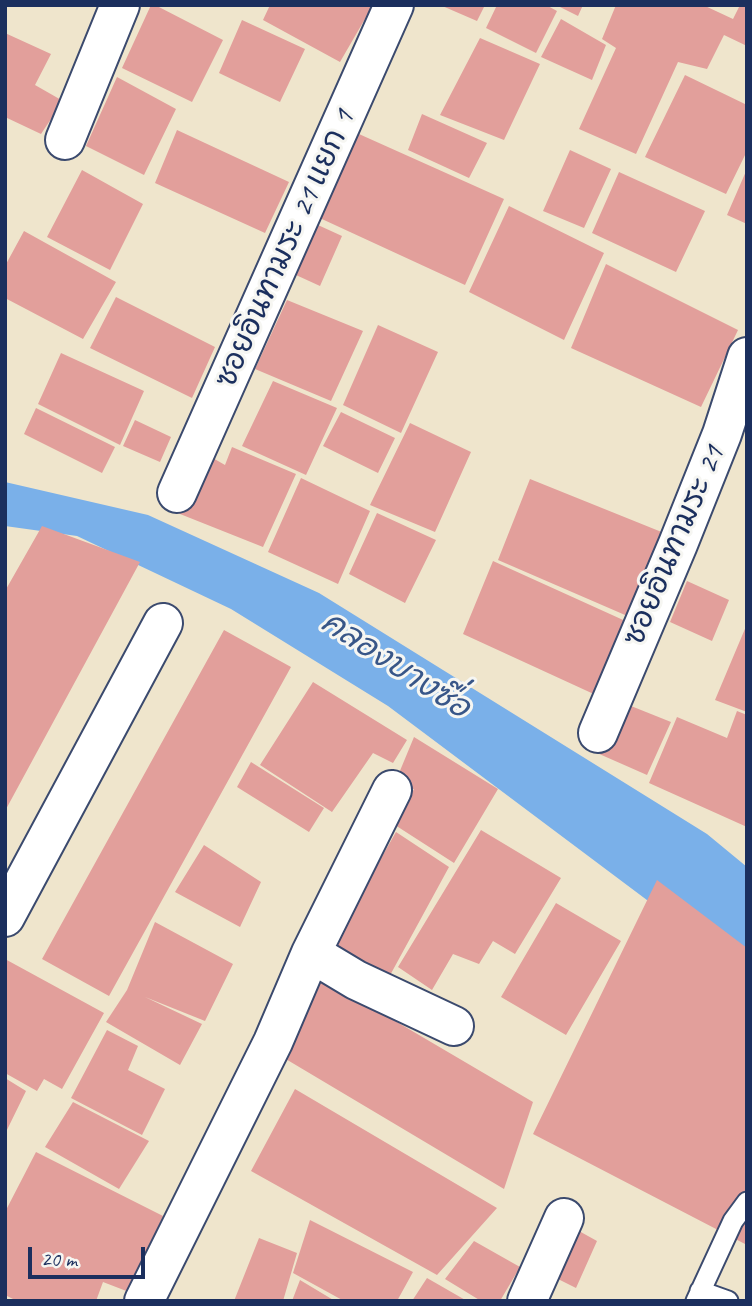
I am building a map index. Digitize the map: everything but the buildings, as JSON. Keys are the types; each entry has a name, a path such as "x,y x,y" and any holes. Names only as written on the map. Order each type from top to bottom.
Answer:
{"street":[{"path":"65,140 120,5"},
{"name":"ซอยอินทามระ 21 แยก 1","path":"177,493 394,5"},
{"name":"ซอยอินทามระ 21","path":"598,733 717,446 747,357"},
{"path":"5,917 163,623"},
{"path":"144,1301 273,1042 312,953 392,790"},
{"path":"312,953 356,979 454,1026"},
{"path":"527,1301 564,1218"}],"lane":[{"path":"728,1301 698,1296 740,1223 747,1202"}],"water":[{"name":"คลองบางซื่อ","path":"5,482 148,515 319,593 707,834 747,867 747,975 388,706 231,609 77,536 5,526"}]}
